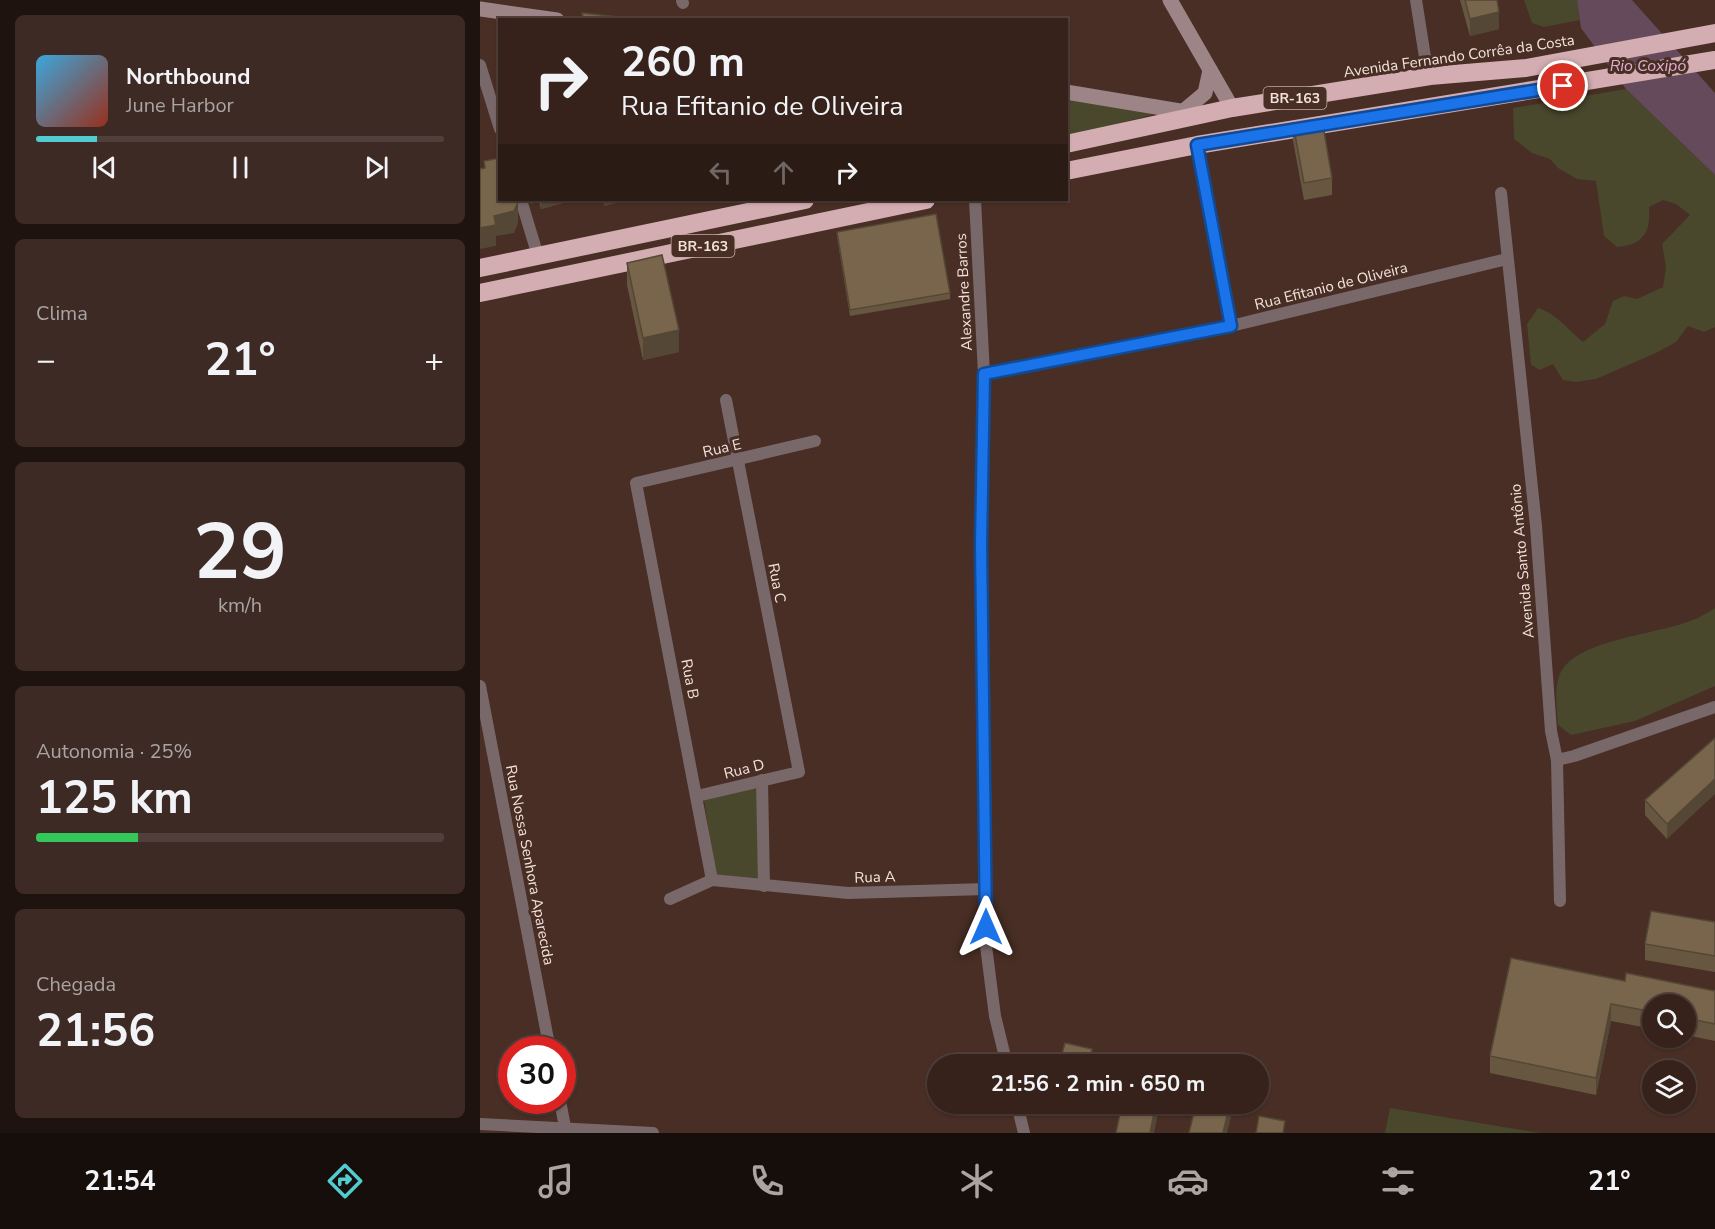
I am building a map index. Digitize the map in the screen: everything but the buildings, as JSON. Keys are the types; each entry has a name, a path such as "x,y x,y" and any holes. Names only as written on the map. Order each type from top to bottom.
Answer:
{"highway":[{"name":"Avenida Fernando Corrêa da Costa","path":"1068,144 1185,116 1428,76 1526,68 1715,33"},
{"name":"BR-163","path":"1068,171 1197,145 1715,60"},
{"name":"BR-163","path":"480,268 800,201"},
{"name":"BR-163","path":"480,293 921,201"}],"street":[{"path":"1170,0 1232,108"},
{"path":"1416,0 1428,76"},
{"path":"480,9 543,18"},
{"path":"480,65 498,123"},
{"path":"1068,92 1185,116 1205,93 1210,70"},
{"path":"1197,145 1231,326"},
{"name":"Avenida Santo Antônio","path":"1501,193 1536,525 1551,731 1557,760 1560,901"},
{"path":"521,201 538,256"},
{"name":"Alexandre Barros","path":"975,201 984,374 981,545 989,981 1005,1054"},
{"name":"Rua Efitanio de Oliveira","path":"984,374 1231,326 1507,259"},
{"name":"Rua C","path":"726,400 799,772"},
{"name":"Rua E","path":"636,483 815,441"},
{"name":"Rua B","path":"636,483 712,880"},
{"name":"Rua Nossa Senhora Aparecida","path":"480,686 547,1036"},
{"path":"1557,760 1715,707"},
{"name":"Rua D","path":"697,796 799,772"},
{"path":"762,780 764,886"},
{"path":"670,899 712,880"},
{"name":"Rua A","path":"712,880 848,893 986,889"},
{"path":"562,1114 565,1130"},
{"path":"1019,1114 1024,1133"},
{"path":"480,1124 652,1133"}],"shaded area":[{"path":"1524,0 1577,0 1580,20 1544,27 1532,23"},
{"path":"1626,89 1715,175 1715,327 1704,332 1688,326 1676,342 1596,379 1576,382 1563,380 1553,364 1540,370 1531,365 1527,324 1538,308 1556,318 1583,342 1605,324 1613,301 1624,296 1637,299 1663,287 1666,267 1662,244 1690,215 1676,204 1663,200 1649,207 1647,231 1644,236 1633,244 1617,247 1604,236 1596,181 1577,179 1558,168 1550,159 1532,153 1514,139 1513,108"},
{"path":"1068,98 1152,115 1068,136"},
{"path":"1715,608 1715,686 1635,721 1571,735 1558,725 1557,682 1562,670 1572,660 1603,644 1676,626"},
{"path":"759,785 761,881 715,877 704,799"},
{"path":"1390,1108 1540,1133 1385,1133"}],"water":[{"name":"Rio Coxipó","path":"1577,0 1632,0 1715,93 1715,175 1626,89 1581,28"}],"route":[{"path":"986,927 981,545 984,374 1231,326 1197,145 1563,86"}]}
